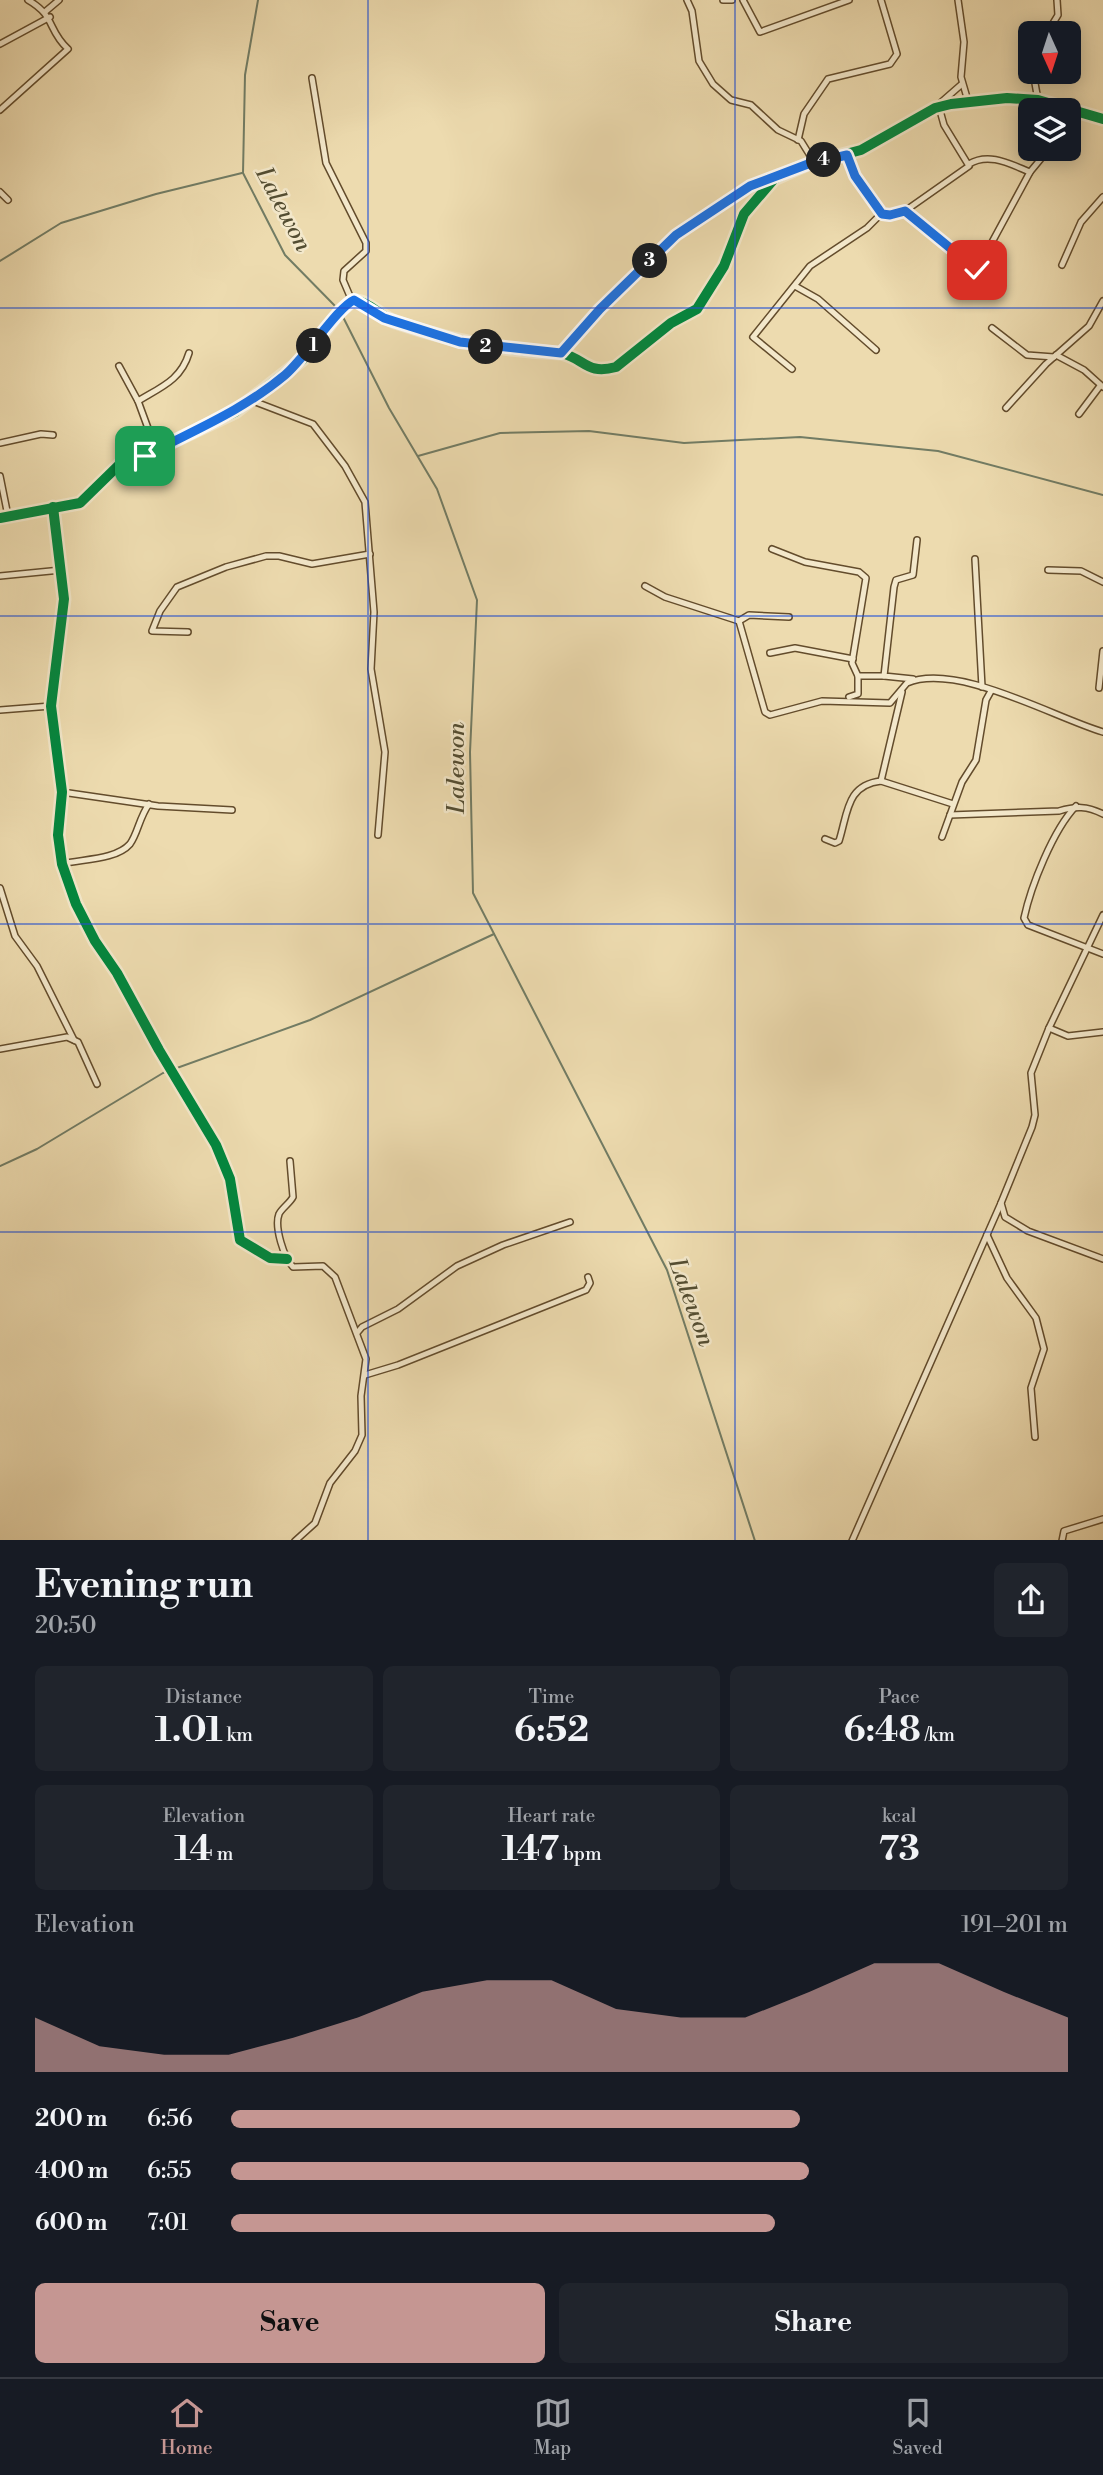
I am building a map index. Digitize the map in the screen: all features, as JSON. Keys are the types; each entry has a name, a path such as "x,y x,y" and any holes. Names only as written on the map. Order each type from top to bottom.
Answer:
{"street":[{"path":"0,110 68,49 57,39 48,14 28,0"},
{"path":"0,44 48,14 59,0"},
{"path":"687,0 692,11 699,61 713,83 731,100 751,105 778,130 798,140 814,162"},
{"path":"723,0 732,0"},
{"path":"743,0 760,32 836,2 849,0"},
{"path":"798,140 804,114 828,79 890,64 897,54 881,0"},
{"path":"958,0 964,42 962,84 968,101"},
{"path":"1054,21 1058,15 1057,0"},
{"path":"312,78 326,163 366,243 366,251 344,271 343,280 352,301"},
{"path":"561,353 600,309 676,235 750,186 814,162 847,155 871,146 937,108 962,84"},
{"path":"937,108 968,101 1018,100"},
{"path":"937,108 943,125 969,164"},
{"path":"1081,115 1103,119"},
{"path":"847,155 855,176 882,214 890,215 905,211 968,169 969,164 979,158 989,158 1030,172"},
{"path":"905,211 977,270 1030,172 1039,161"},
{"path":"0,476 4,517 86,500 123,461 156,450 219,421 253,401 303,359 340,311 352,301 360,301 384,318 460,342 571,355 592,370 616,367 671,323 697,309 724,266 744,214 774,179"},
{"path":"0,192 8,200"},
{"path":"1062,265 1081,222 1103,197"},
{"path":"792,369 753,337 810,266 867,228 882,214"},
{"path":"795,286 818,299 876,350"},
{"path":"1006,408 1055,356 1089,326 1103,301"},
{"path":"992,328 1027,355 1055,356 1084,370 1101,386 1079,414"},
{"path":"138,401 176,379 185,367 189,354"},
{"path":"119,366 138,401 156,450"},
{"path":"253,401 308,421 319,429 365,502 374,612 371,669 385,752 378,835"},
{"path":"0,443 53,435"},
{"path":"53,507 61,570 62,617 51,706 62,792 58,835 62,864 76,904 95,941 117,973 216,1145 230,1179 240,1240 270,1258 287,1259"},
{"path":"884,676 894,587 897,580 913,575 917,540"},
{"path":"772,549 805,562 859,572 866,578 853,659 858,676 858,694 843,699"},
{"path":"188,632 152,631 160,611 181,585 226,567 266,556 279,555 313,564 370,554"},
{"path":"975,559 982,688"},
{"path":"0,576 61,570"},
{"path":"1048,570 1081,571 1103,582"},
{"path":"646,586 665,597 738,621 749,615 789,617"},
{"path":"738,621 766,713 770,715 808,702 843,699 890,703 903,687 914,681"},
{"path":"770,653 795,648 853,659"},
{"path":"1099,688 1103,651"},
{"path":"858,676 884,676 914,681 939,679 982,688 1103,732"},
{"path":"881,781 903,687"},
{"path":"942,837 962,782 976,760 986,700 991,691"},
{"path":"0,710 51,706"},
{"path":"825,839 835,843 839,841 850,799 856,789 881,781 953,804"},
{"path":"62,792 149,804 232,810"},
{"path":"62,864 114,855 122,850 129,844 139,818 149,804"},
{"path":"950,815 1059,811 1076,806 1091,808 1103,814"},
{"path":"1076,806 1067,816 1039,874 1024,918 1028,925 1090,946 1103,954"},
{"path":"0,892 15,936 37,966 74,1040"},
{"path":"852,1540 1032,1127 1031,1073 1049,1028 1100,928 1103,915"},
{"path":"1049,1028 1068,1036 1103,1032"},
{"path":"0,1049 67,1037 78,1042 97,1084"},
{"path":"290,1161 293,1197 280,1212 278,1219 287,1259 293,1267 318,1265 331,1272 366,1359 359,1443 330,1483 315,1523 296,1540"},
{"path":"1001,1203 1005,1217 1028,1231 1103,1259"},
{"path":"357,1333 457,1266 503,1245 570,1222"},
{"path":"987,1235 1007,1278 1036,1318 1044,1349 1031,1388 1035,1437"},
{"path":"365,1375 398,1366 586,1290 590,1283 588,1277"},
{"path":"1062,1540 1064,1531 1103,1519"}],"waterway":[{"name":"Lalewon","path":"258,0 245,75 243,173 285,255 339,310"},
{"path":"0,261 61,223 156,194 242,173"},
{"name":"Lalewon","path":"342,315 389,408 437,489 477,600 470,752 473,893 667,1270 755,1540"},
{"path":"418,456 500,433 589,431 684,443 800,437 938,451 1103,495"},
{"path":"0,1166 37,1149 163,1073 310,1020 494,934"}],"cycle path":[{"path":"0,518 80,503 123,461 145,455 235,412 303,359 340,311 352,301 368,305 390,320 436,335 498,347 561,353 592,368 616,367 671,323 697,309 724,266 744,214 774,179 808,164 861,150 935,108 951,104 1007,98 1038,100 1103,119"},
{"path":"53,507 64,599 51,706 62,792 58,835 62,864 76,904 95,941 117,973 216,1145 230,1179 240,1240 270,1258 287,1259"}],"route":[{"path":"145,456 219,421 253,401 303,359 340,311 354,300 362,302 384,318 405,326 430,330 460,342 561,353 600,309 676,235 750,186 822,160 847,155 855,176 882,214 905,211 923,223 977,270"}]}
